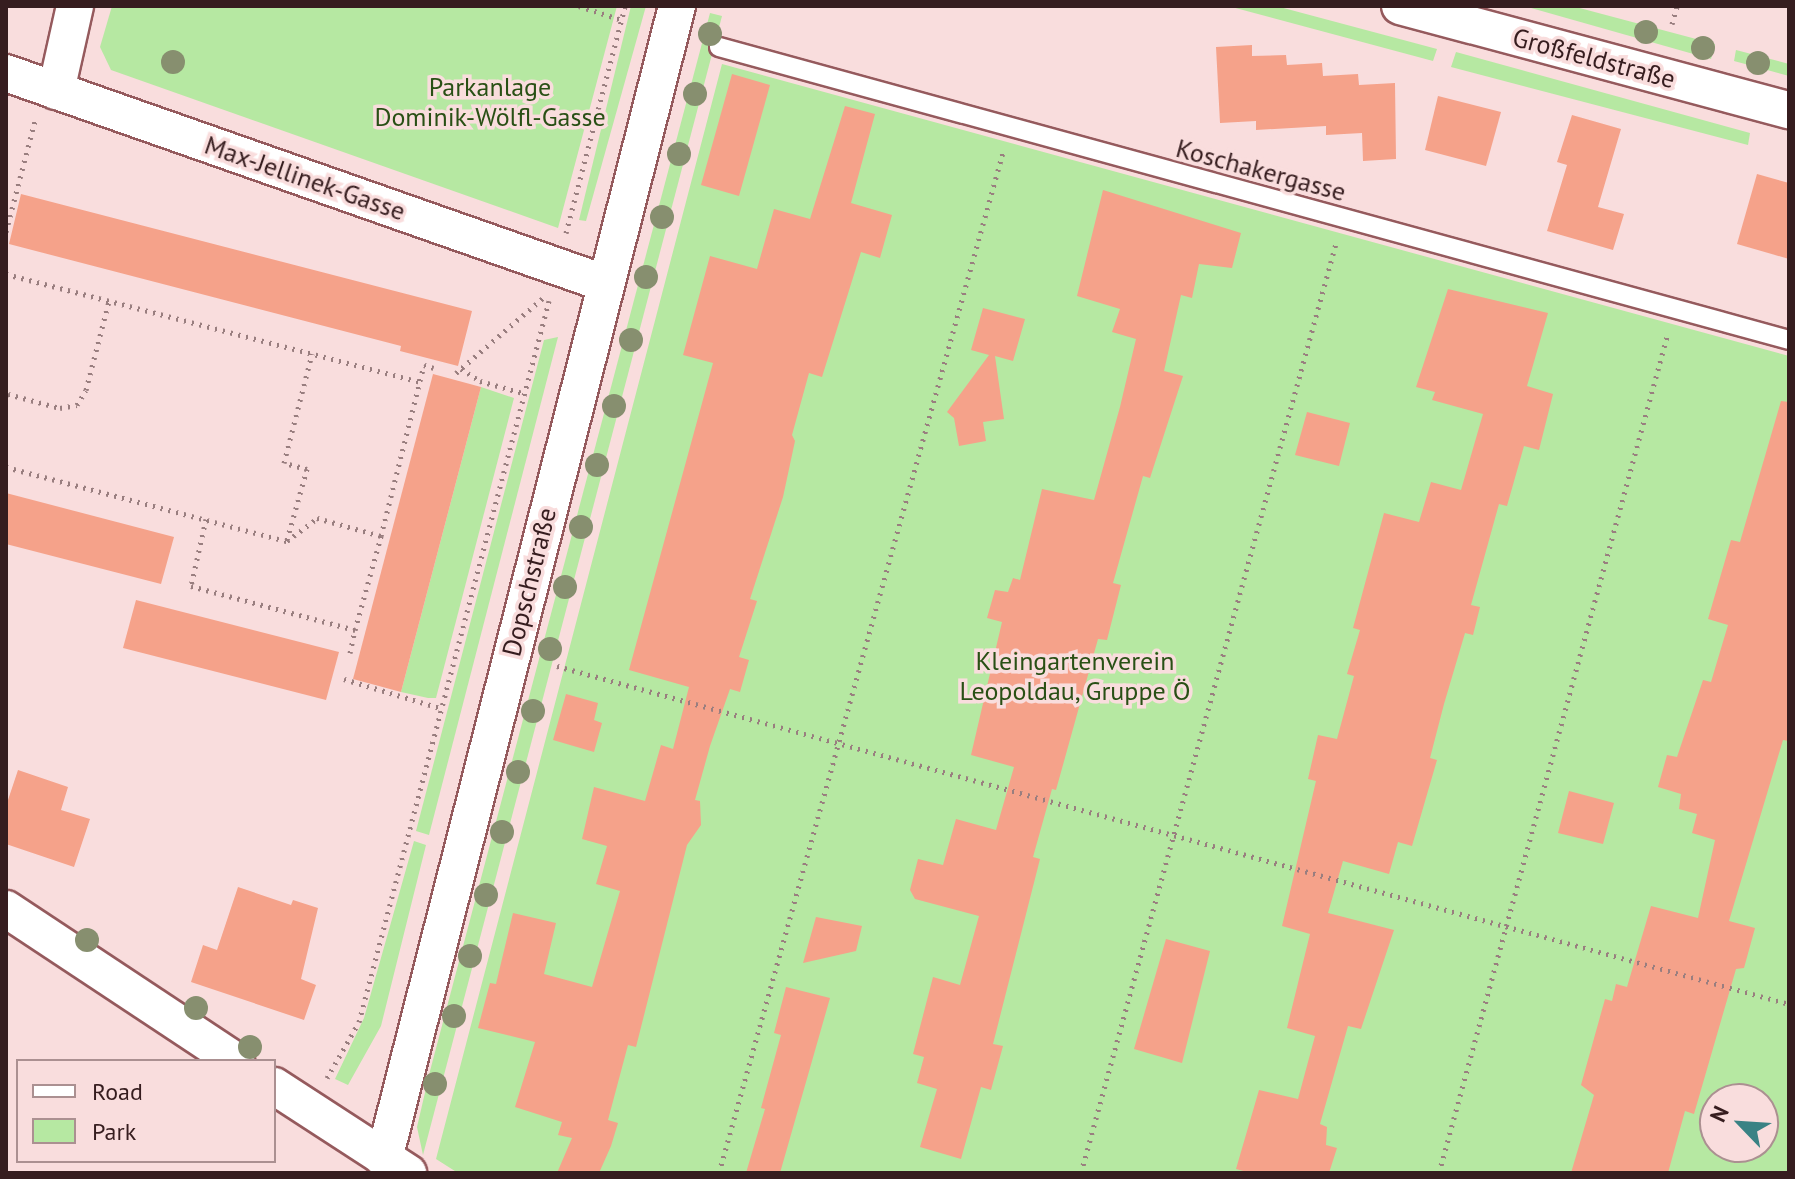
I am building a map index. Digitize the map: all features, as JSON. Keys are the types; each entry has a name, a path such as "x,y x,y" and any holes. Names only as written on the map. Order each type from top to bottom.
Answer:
{"street":[{"path":"50,89 75,6"},
{"name":"Dopschstraße","path":"396,1166 604,283 677,6"},
{"name":"Großfeldstraße","path":"1400,6 1789,110"},
{"name":"Max-Jellinek-Gasse","path":"6,73 604,283"},
{"path":"6,909 233,1059"},
{"path":"276,1087 396,1166"}],"lane":[{"name":"Koschakergasse","path":"719,47 1789,340"}],"path":[{"path":"579,6 622,20"},
{"path":"558,267 625,6"},
{"path":"1672,24 1677,6"},
{"path":"6,232 50,89"},
{"path":"719,1173 1010,128"},
{"path":"1081,1173 1343,219"},
{"path":"6,274 420,382"},
{"path":"306,1107 359,1022 553,289 458,371 480,381 523,393"},
{"path":"6,403 7,394 60,408 77,405 86,390 109,301"},
{"path":"1439,1173 1675,309"},
{"path":"287,541 307,469 284,463 312,354"},
{"path":"350,653 424,365 434,368"},
{"path":"6,467 287,541"},
{"path":"287,541 317,518 381,536"},
{"path":"206,519 191,586 355,630"},
{"path":"557,666 1789,1004"},
{"path":"344,679 440,708"}],"green space":[{"name":"Parkanlage Dominik-Wölfl-Gasse","path":"112,6 617,6 558,228 111,70 100,47"},
{"path":"631,6 646,6 586,221 579,220"},
{"path":"1228,6 1276,6 1437,49 1433,61"},
{"path":"1524,6 1572,6 1715,44 1711,59"},
{"path":"710,13 722,16 423,1155 417,1127 430,1071"},
{"path":"1736,50 1789,64 1789,76 1734,61"},
{"path":"1456,52 1750,133 1748,145 1451,67"},
{"name":"Kleingartenverein Leopoldau, Gruppe Ö","path":"722,64 1789,356 1789,1173 458,1173 436,1159"},
{"path":"558,337 429,835 416,831 544,340"},
{"path":"481,387 514,398 436,698 428,698 401,692"},
{"path":"414,841 426,845 381,1026 348,1085 335,1079 364,1018"}],"building":[{"path":"1252,45 1252,56 1286,55 1287,65 1322,63 1323,76 1358,74 1359,85 1395,83 1396,159 1363,161 1362,133 1326,135 1326,126 1256,130 1256,121 1220,123 1216,47"},
{"path":"732,74 770,85 739,196 701,185"},
{"path":"1438,96 1501,112 1486,166 1425,150"},
{"path":"845,106 875,114 851,203 892,215 880,258 861,252 822,377 809,373 792,435 795,441 783,497 750,599 757,601 739,657 749,660 740,692 730,689 710,746 695,800 700,801 701,825 687,845 636,1047 628,1045 608,1120 618,1123 611,1146 599,1173 557,1173 572,1138 558,1135 562,1122 515,1107 535,1042 478,1028 490,983 496,984 513,913 556,923 544,974 592,987 620,891 596,884 607,846 582,839 594,787 645,801 661,745 673,749 689,687 629,670 713,363 683,355 710,256 757,269 774,209 810,219"},
{"path":"1572,115 1621,129 1598,207 1624,214 1613,250 1547,231 1567,165 1557,162"},
{"path":"1757,174 1789,183 1789,259 1737,244"},
{"path":"1103,190 1241,233 1232,268 1199,264 1192,298 1181,295 1164,371 1183,376 1150,478 1143,476 1113,583 1121,585 1107,640 1098,639 1056,790 1052,789 1033,857 1040,859 993,1044 1003,1046 991,1090 981,1087 961,1159 920,1147 937,1089 917,1083 924,1057 913,1054 933,977 960,985 979,916 915,899 910,890 918,859 943,865 956,819 996,830 1014,767 971,755 1002,622 987,618 995,590 1008,592 1013,578 1020,580 1042,489 1094,500 1120,407 1136,339 1112,332 1120,309 1077,296"},
{"path":"21,194 472,311 458,366 400,351 401,346 9,244"},
{"path":"1448,289 1548,313 1527,386 1553,394 1539,450 1524,446 1507,506 1499,504 1471,605 1480,607 1473,635 1465,633 1444,704 1430,758 1437,760 1412,846 1398,842 1389,874 1343,861 1328,913 1394,930 1361,1029 1348,1026 1320,1124 1327,1127 1326,1145 1337,1148 1329,1173 1251,1173 1236,1169 1259,1090 1298,1099 1315,1036 1287,1028 1310,934 1282,926 1316,781 1308,779 1318,735 1337,739 1354,676 1347,674 1360,630 1353,628 1384,513 1419,522 1431,482 1461,490 1483,414 1432,400 1435,392 1416,387"},
{"path":"983,308 1025,319 1013,361 995,356 1004,419 983,422 986,441 959,446 954,418 947,412 989,355 971,350"},
{"path":"433,374 481,387 401,692 353,679"},
{"path":"1781,401 1789,402 1789,741 1783,740 1729,921 1755,928 1744,968 1736,969 1703,1083 1699,1083 1694,1114 1685,1111 1668,1173 1571,1173 1594,1095 1581,1085 1605,999 1612,1001 1616,984 1627,987 1651,906 1698,918 1715,840 1692,833 1697,814 1679,809 1681,794 1658,787 1667,755 1677,757 1703,680 1711,682 1728,625 1708,619 1731,540 1740,542"},
{"path":"1307,412 1350,423 1339,466 1295,455"},
{"path":"6,493 174,537 161,584 6,544"},
{"path":"136,600 339,652 326,700 123,648"},
{"path":"566,694 598,703 594,720 602,723 594,752 553,740"},
{"path":"18,770 68,787 61,810 90,819 74,867 6,844 6,806"},
{"path":"1569,791 1614,803 1603,844 1558,833"},
{"path":"238,887 291,905 293,900 318,908 301,979 316,985 304,1020 191,982 203,945 217,950"},
{"path":"816,917 862,926 856,951 803,963"},
{"path":"1166,939 1210,951 1182,1063 1134,1049"},
{"path":"786,987 830,998 780,1173 746,1173 765,1109 761,1108 781,1035 774,1033"}]}
